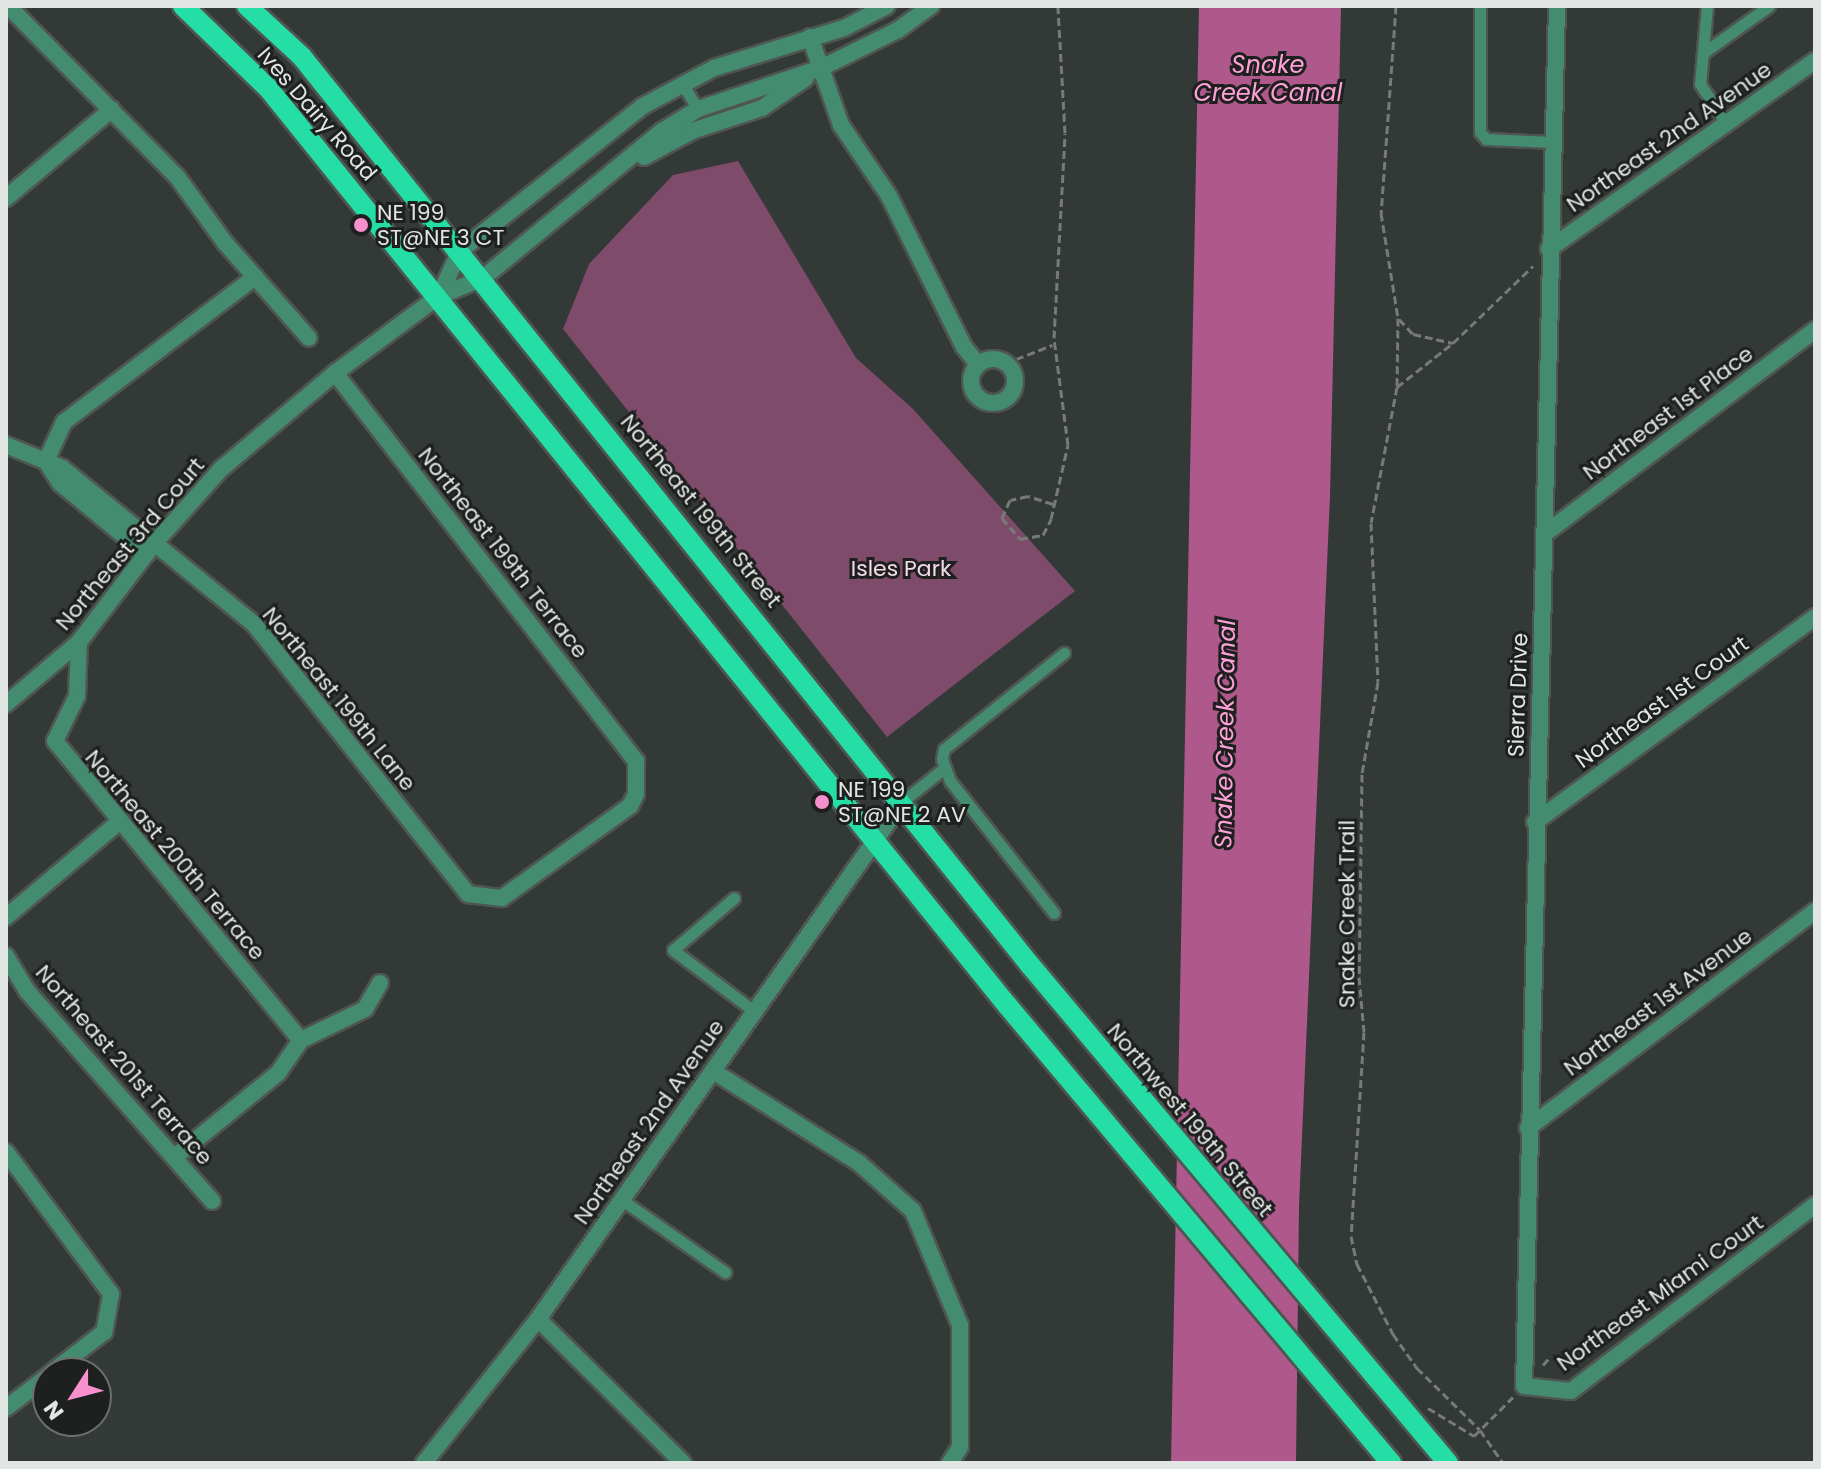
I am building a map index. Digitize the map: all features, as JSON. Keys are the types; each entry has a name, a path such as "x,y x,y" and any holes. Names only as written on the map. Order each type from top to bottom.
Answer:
{"main road":[{"name":"Ives Dairy Road","path":"183,6 268,88 439,296"},
{"name":"Ives Dairy Road","path":"247,6 302,57 460,251"},
{"name":"Northeast 199th Street","path":"460,251 903,801"},
{"path":"439,296 1162,1191 1391,1463"},
{"name":"Northwest 199th Street","path":"903,801 1164,1127 1448,1463"}],"street":[{"path":"439,296 460,251 627,117 681,82 844,28 887,6"},
{"path":"439,296 483,278 622,169 662,131 698,109 821,68 898,30 931,6"},
{"name":"Sierra Drive","path":"1524,1386 1535,822 1547,532 1549,249 1557,6"},
{"path":"12,13 112,109 178,178 255,277 309,338"},
{"path":"810,37 841,125 889,196 964,347 978,364"},
{"name":"Northeast 2nd Avenue","path":"1549,249 1815,61"},
{"path":"622,169 692,131 762,108 821,68"},
{"path":"6,198 112,109"},
{"path":"46,461 64,422 255,277"},
{"name":"Northeast 3rd Court","path":"6,704 79,642 149,549 221,469 335,373 439,296"},
{"name":"Northeast 1st Place","path":"1547,532 1815,330"},
{"name":"Northeast 199th Terrace","path":"335,373 636,761 636,794 630,806 502,898 468,894"},
{"name":"Northeast 199th Lane","path":"6,445 46,461 60,483 254,624 468,894"},
{"name":"Northeast 1st Court","path":"1535,822 1815,617"},
{"name":"Northeast 200th Terrace","path":"79,642 77,696 55,741 301,1040"},
{"name":"Northeast 2nd Avenue","path":"424,1463 538,1319 874,837 903,801"},
{"path":"6,917 120,821"},
{"name":"Northeast 1st Avenue","path":"1528,1128 1815,911"},
{"name":"Northeast 201st Terrace","path":"6,956 27,991 176,1156 212,1201"},
{"path":"176,1156 278,1073 301,1040 365,1009 380,983"},
{"path":"713,1071 859,1163 913,1211 960,1325 960,1447 950,1463"},
{"path":"6,1152 111,1294 104,1332 72,1357"},
{"name":"Northeast Miami Court","path":"1524,1386 1571,1391 1815,1205"},
{"path":"538,1319 683,1463"},
{"path":"6,1408 32,1388"}],"lane":[{"path":"1480,6 1480,132 1486,139 1553,142"},
{"path":"1707,6 1700,84 1705,97 1726,123"},
{"path":"1703,53 1769,6"},
{"path":"681,82 698,109"},
{"path":"1054,913 943,769 944,749 1064,653"},
{"path":"903,801 943,769"},
{"path":"734,898 673,950 754,1011"},
{"path":"622,1200 725,1272"}],"path":[{"path":"1053,504 1028,496 1010,500 1002,518 1012,535 1033,540 1047,529 1068,445 1054,344 1065,133 1058,6"},
{"name":"Snake Creek Trail","path":"1396,6 1381,213 1398,318 1397,387 1371,523 1378,682 1362,774 1359,977 1364,1032 1351,1236 1357,1264 1393,1334 1417,1368 1480,1430 1503,1463"},
{"path":"1397,387 1487,315 1549,249"},
{"path":"1398,318 1413,334 1453,343"},
{"path":"1016,359 1054,344"},
{"path":"1425,1406 1474,1436 1551,1356"}],"green space":[{"name":"Isles Park","path":"738,161 856,358 913,409 1075,591 887,737 563,329 589,264 673,175"}],"water":[{"name":"Snake Creek Canal","path":"1199,6 1341,6 1330,496 1299,1206 1296,1463 1171,1463"}],"place":[{"name":"NE 199 ST@NE 3 CT","path":"361,225"},
{"name":"NE 199 ST@NE 2 AV","path":"822,802"}]}
